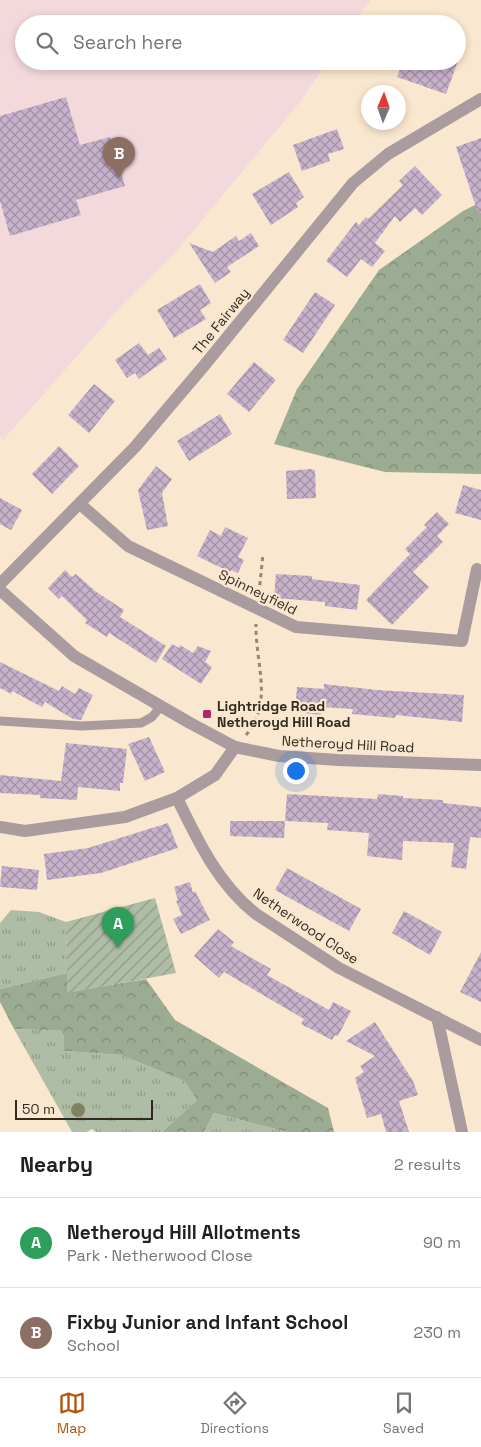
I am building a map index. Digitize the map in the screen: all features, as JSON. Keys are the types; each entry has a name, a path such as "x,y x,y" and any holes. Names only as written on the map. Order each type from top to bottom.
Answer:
{"street":[{"name":"The Fairway","path":"0,584 135,446 203,368 353,184 388,154 481,98"},
{"name":"Spinneyfield","path":"80,504 128,546 296,627 462,641 477,569"},
{"name":"Netheroyd Hill Road","path":"0,590 74,656 236,747 279,756 481,765"},
{"path":"0,827 25,832 125,817 177,798 214,775 236,747"},
{"name":"Netherwood Close","path":"177,798 205,856 243,904 339,968 481,1040"},
{"path":"437,1017 462,1132"}],"lane":[{"path":"0,721 82,726 141,723 152,717 161,706"}],"path":[{"path":"236,747 255,725 261,710 262,691 256,637 263,554"}],"shaded area":[{"path":"0,0 371,0 360,15 15,15 15,70 322,70 300,102 174,254 123,304 3,440 0,435"}],"green space":[{"path":"481,202 481,474 385,472 274,444 297,389 379,270 463,211"},
{"path":"155,898 176,973 67,993 66,922"},
{"path":"11,910 39,912 66,922 67,973 0,989 0,923"},
{"path":"67,973 68,992 146,979 175,1020 328,1108 334,1132 287,1132 214,1113 204,1132 162,1132 197,1100 184,1081 121,1055 64,1051 64,1031 14,1029 0,1002 0,989"},
{"path":"14,1029 64,1031 64,1051 121,1055 184,1081 197,1100 162,1132 96,1132 92,1129 86,1132 72,1132"},
{"path":"214,1113 287,1132 204,1132"}],"building":[{"path":"400,70 455,70 446,94 397,77"},
{"path":"66,97 80,145 110,137 125,186 76,200 81,215 10,236 0,201 0,116"},
{"path":"337,129 344,149 328,154 330,161 302,171 293,145"},
{"path":"481,138 481,213 478,213 456,147"},
{"path":"415,166 442,195 422,215 415,208 400,222 395,216 375,243 385,251 372,267 361,259 347,277 326,261 356,222 359,225 366,217 368,219 403,185 399,181"},
{"path":"289,172 304,197 296,203 298,207 271,225 252,194"},
{"path":"251,233 259,246 227,267 231,272 215,283 189,243 213,252 236,236 239,241"},
{"path":"200,284 211,303 200,310 206,319 174,338 157,310"},
{"path":"315,292 335,305 303,353 283,340"},
{"path":"139,343 148,355 159,348 167,359 139,379 135,373 127,378 115,360"},
{"path":"254,362 276,380 249,412 227,394"},
{"path":"94,384 115,401 89,433 68,415"},
{"path":"220,414 232,434 189,461 177,441"},
{"path":"59,446 79,466 52,494 32,474"},
{"path":"156,466 172,479 162,493 168,526 147,530 138,490"},
{"path":"315,470 316,498 287,499 286,471"},
{"path":"463,485 481,490 481,520 455,513"},
{"path":"0,498 22,510 11,530 0,524"},
{"path":"437,512 449,524 437,536 443,542 413,572 429,587 392,625 366,600 410,554 405,549 427,527 424,525"},
{"path":"225,527 248,538 238,557 244,560 238,573 231,570 230,572 197,556 210,530 221,536"},
{"path":"65,570 72,577 76,574 95,591 124,610 120,617 166,646 156,663 109,633 107,637 85,623 87,620 62,596 59,599 48,588"},
{"path":"276,574 312,576 312,579 360,585 357,610 325,606 325,602 274,598"},
{"path":"172,644 179,648 180,645 193,653 198,646 211,651 205,662 212,667 201,684 162,659"},
{"path":"0,662 59,691 62,686 75,694 79,688 93,695 81,720 73,719 45,702 42,707 12,691 11,694 0,688"},
{"path":"324,684 377,690 464,695 462,722 396,715 395,718 352,714 353,709 321,707 321,715 295,712 297,687 324,689"},
{"path":"149,737 165,772 145,781 128,744"},
{"path":"66,743 127,749 123,783 120,783 120,791 78,787 77,800 40,798 40,795 0,793 0,775 61,781"},
{"path":"287,794 377,799 378,794 403,796 403,798 443,800 443,803 481,807 481,838 470,837 466,869 451,867 454,843 403,841 402,860 367,856 369,833 327,830 328,823 285,821"},
{"path":"230,821 285,821 284,838 230,836"},
{"path":"168,823 178,848 101,873 47,880 44,854 88,848"},
{"path":"2,866 39,870 37,890 0,887"},
{"path":"287,868 361,909 349,931 275,890"},
{"path":"190,882 193,893 195,891 210,920 181,934 173,919 182,915 176,901 178,900 174,887"},
{"path":"404,911 442,932 430,955 392,933"},
{"path":"218,929 234,942 231,946 271,969 267,975 329,1010 333,1002 351,1011 338,1036 335,1035 332,1040 301,1024 304,1019 224,972 219,978 194,956"},
{"path":"481,952 481,1002 460,992"},
{"path":"375,1022 413,1081 418,1095 399,1101 409,1132 386,1132 381,1114 367,1118 355,1078 364,1072 360,1066 375,1056 346,1041"}],"place":[{"name":"Fixby Junior and Infant School","path":"119,178"},
{"name":"Lightridge Road Netheroyd Hill Road","path":"207,714"},
{"name":"Netheroyd Hill Allotments","path":"118,948"}]}
